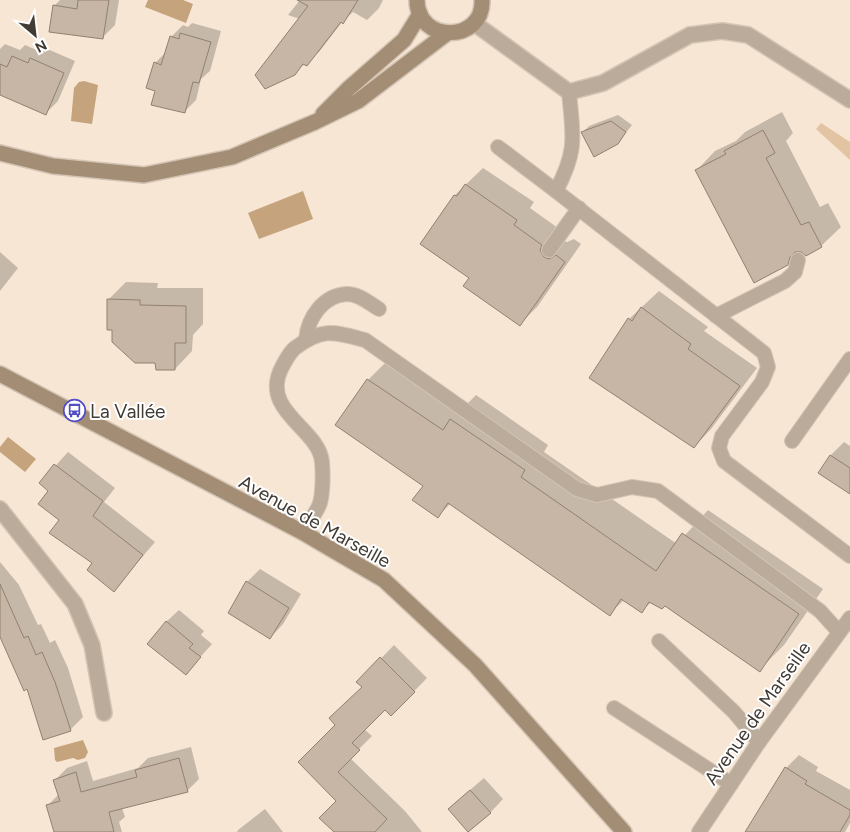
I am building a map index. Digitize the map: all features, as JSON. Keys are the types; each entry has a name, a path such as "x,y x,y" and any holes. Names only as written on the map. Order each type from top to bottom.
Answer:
{"street":[{"path":"418,7 430,28 446,34 457,33 474,23 480,14 482,0"},
{"path":"315,122 348,89 404,40 418,7"},
{"path":"474,23 569,92 603,83 690,35 722,31 748,35 850,100"},
{"path":"0,153 53,166 144,175 232,157 315,122 358,101 446,34"},
{"name":"Avenue de Marseille","path":"0,374 302,532 384,580 475,665 624,832"},
{"path":"0,509 75,604 92,645 104,713"}],"lane":[{"path":"556,191 570,165 574,144 569,92"},
{"path":"498,147 764,352 768,367 762,382 722,436 718,448 724,461 850,556"},
{"path":"549,250 578,208"},
{"path":"716,316 786,281 795,272 798,260"},
{"path":"306,339 308,325 314,314 334,297 348,294 362,298 379,309"},
{"path":"302,532 320,504 322,461 314,440 290,418 286,411 279,396 279,374 291,351 306,339 330,331 365,340 577,489 597,495 632,487 658,491 820,611 839,632"},
{"path":"792,441 850,359"},
{"name":"Avenue de Marseille","path":"699,832 759,742 850,618"},
{"path":"659,641 734,712 759,742"},
{"path":"614,708 732,784"}],"shaded area":[{"path":"148,0 183,0 193,4 186,23 145,7"},
{"path":"84,81 98,85 92,124 71,121 74,88 79,82"},
{"path":"821,123 850,142 850,160 816,129"},
{"path":"303,191 313,219 259,239 248,213"},
{"path":"8,437 36,459 25,472 0,452 0,447"},
{"path":"83,740 88,752 85,758 78,760 73,758 57,762 55,760 54,748"}],"building":[{"path":"78,0 109,0 103,39 49,32 53,5 77,9"},
{"path":"297,0 358,0 343,24 341,22 307,66 303,64 295,75 265,89 255,75 308,6"},
{"path":"180,33 211,42 199,83 193,82 185,113 151,105 155,91 146,88 154,62 161,65 170,36 179,39"},
{"path":"12,56 28,63 30,58 64,73 46,115 0,95 0,64 7,67"},
{"path":"611,121 626,132 618,144 594,157 581,132"},
{"path":"763,130 775,153 766,158 801,225 809,222 822,247 806,256 801,252 795,252 790,257 788,265 754,283 695,170 726,154 724,151"},
{"path":"465,184 517,220 514,225 542,245 540,250 544,257 549,259 556,255 565,262 520,326 463,286 469,278 420,244 454,195 457,196"},
{"path":"107,299 140,300 140,305 186,306 186,343 175,343 175,370 156,370 155,363 135,363 112,342 112,330 107,330"},
{"path":"641,307 691,344 688,349 740,386 694,448 589,378 628,318 632,321"},
{"path":"367,379 443,430 450,419 525,470 521,477 656,571 682,533 799,614 760,672 665,606 662,609 649,602 642,613 621,599 610,616 448,503 438,518 412,500 423,486 335,425"},
{"path":"830,455 850,468 850,494 818,473"},
{"path":"54,464 103,501 93,516 143,555 114,592 87,570 92,563 49,533 59,520 38,504 48,491 39,483"},
{"path":"246,581 289,608 270,639 228,613"},
{"path":"0,584 24,638 28,636 36,655 42,652 55,682 71,731 43,740 27,689 24,691 0,637"},
{"path":"166,621 193,644 189,648 201,657 186,675 147,644"},
{"path":"380,657 415,692 391,716 385,710 352,743 360,750 338,772 387,819 375,832 334,832 319,818 336,801 298,762 335,725 329,718 362,687 356,682"},
{"path":"179,758 188,792 109,812 114,832 54,832 46,805 60,801 53,780 76,772 81,792 137,777 135,770"},
{"path":"785,767 807,781 805,784 850,810 850,815 840,832 745,832"},
{"path":"470,790 491,813 468,832 448,809"}],"place":[{"name":"La Vallée","path":"74,411"}]}
